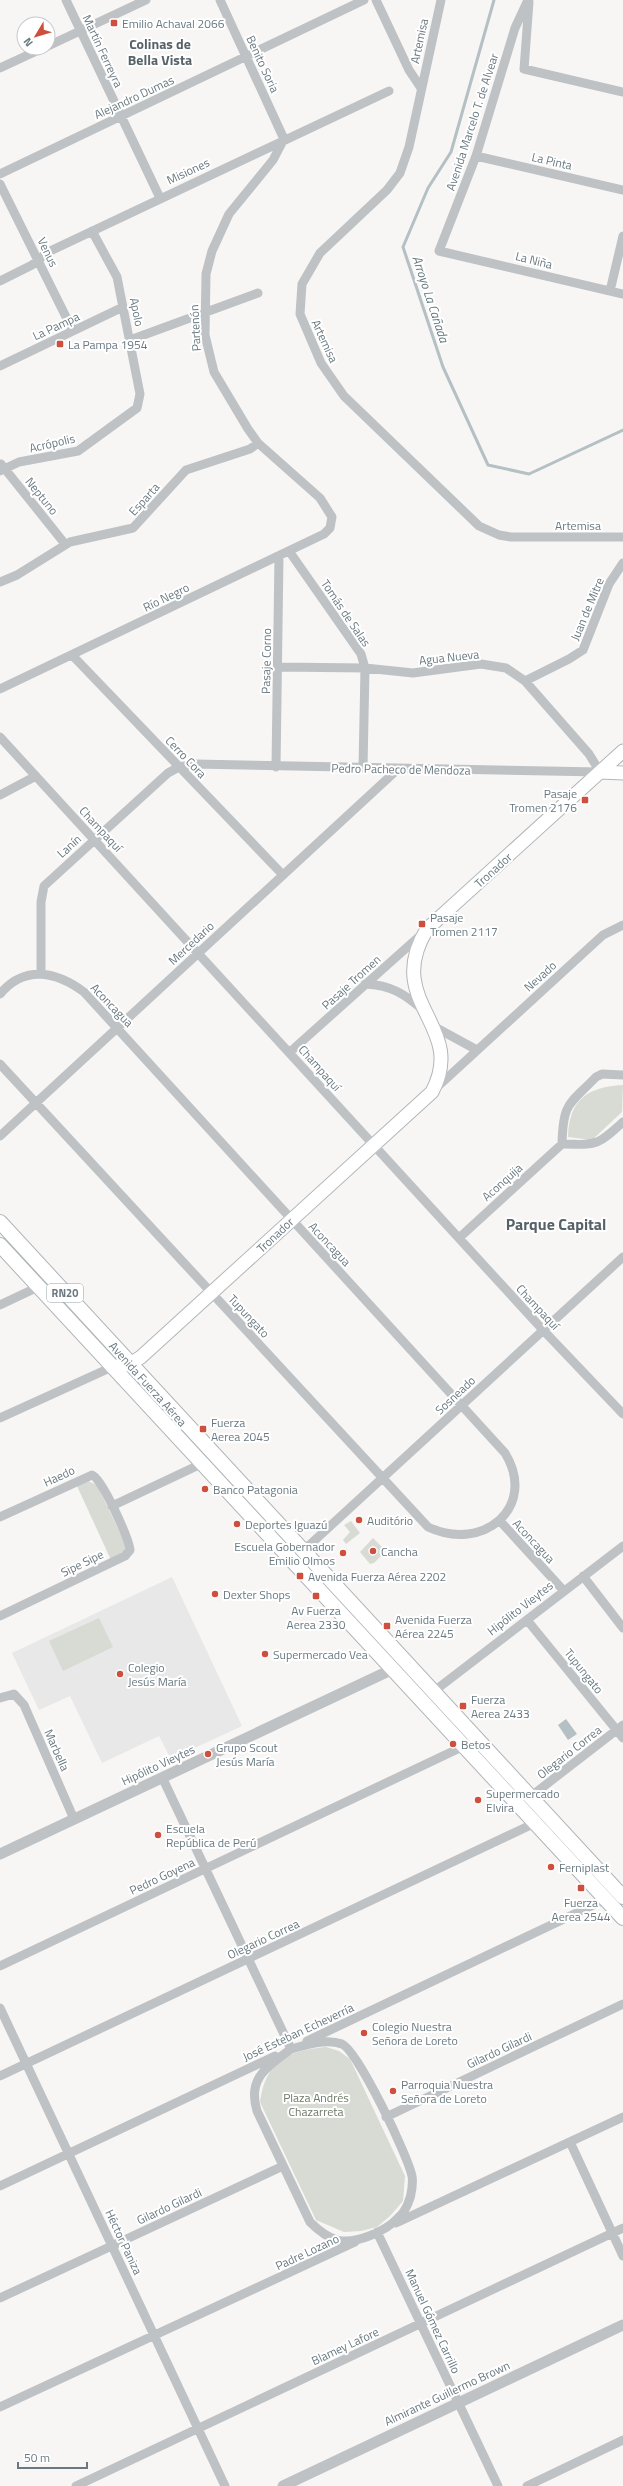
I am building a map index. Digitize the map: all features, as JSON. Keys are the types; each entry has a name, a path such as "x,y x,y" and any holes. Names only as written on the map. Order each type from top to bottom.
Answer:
{"main road":[{"name":"Tronador","path":"112,1367 130,1364 141,1357 212,1294 432,1092 438,1080 442,1054 441,1043 417,995 413,968 415,954 427,929 623,751"},
{"name":"Pedro Pacheco de Mendoza","path":"600,772 623,773"},
{"name":"Avenida Fuerza Aérea","path":"0,1222 623,1897"},
{"name":"Avenida Fuerza Aérea","path":"0,1245 201,1464 623,1918"}],"street":[{"name":"Martín Ferreyra","path":"66,0 160,198"},
{"path":"56,42 146,0"},
{"name":"Benito Soria","path":"220,0 284,139"},
{"name":"Alejandro Dumas","path":"0,174 364,0"},
{"path":"376,0 409,70 421,88"},
{"name":"Artemisa","path":"441,0 409,147 400,173 387,190 320,253 307,273 299,302 300,314 305,330 324,368 344,396 479,526 499,536 511,537 623,537"},
{"path":"528,0 524,69 623,92"},
{"name":"Avenida Marcelo T. de Alvear","path":"439,251 476,156 515,28 528,0"},
{"path":"0,68 26,56"},
{"name":"Misiones","path":"0,280 38,260 48,252 390,90"},
{"name":"Partenón","path":"284,139 273,160 229,214 212,251 206,274 205,335 214,372 258,442 320,498 332,517"},
{"name":"La Pinta","path":"476,156 623,190"},
{"name":"Venus","path":"0,184 73,331"},
{"name":"Apolo","path":"92,231 118,277 140,394 139,404"},
{"path":"610,291 623,236"},
{"name":"La Niña","path":"439,251 623,294"},
{"path":"130,340 258,293"},
{"name":"La Pampa","path":"0,366 123,307"},
{"name":"Acrópolis","path":"1,468 19,462 78,451 137,408 139,404"},
{"name":"Esparta","path":"0,582 17,575 65,544 133,528 186,470 250,449 258,442"},
{"name":"Neptuno","path":"1,468 65,544"},
{"name":"Río Negro","path":"0,689 324,534 330,528 332,517"},
{"name":"Tomás de Salas","path":"289,551 361,654 365,668 363,768"},
{"name":"Pasaje Corno","path":"276,767 279,556"},
{"name":"Juan de Mitre","path":"525,681 579,654 583,650 609,584 623,563"},
{"name":"Cerro Cora","path":"72,655 283,875"},
{"name":"Agua Nueva","path":"278,666 365,668 413,673 490,665 513,671 525,681 589,754 600,772"},
{"name":"Champaquí","path":"0,737 543,1330 622,1412"},
{"name":"Pedro Pacheco de Mendoza","path":"179,767 195,764 276,767 600,772"},
{"name":"Lanín","path":"42,974 41,902 44,886 168,773 179,767"},
{"name":"Mercedario","path":"0,1136 398,769"},
{"path":"0,795 36,776"},
{"name":"Nevado","path":"477,1050 603,935 623,925"},
{"name":"Pasaje Tromen","path":"290,1052 427,929"},
{"name":"Aconcagua","path":"1,989 21,979 42,974 58,976 69,980 84,992 118,1028 505,1453 515,1473 514,1494 500,1521 564,1591"},
{"name":"Tronador","path":"366,984 392,987 403,993 425,1012"},
{"path":"433,1026 477,1050"},
{"name":"Tronador","path":"432,1092 477,1050"},
{"name":"Tupungato","path":"0,1064 35,1104 428,1527 452,1536 466,1535 481,1532 500,1521"},
{"path":"623,1075 602,1074 596,1076 566,1107 562,1120 562,1144 593,1145 601,1142 623,1122"},
{"name":"Aconquija","path":"459,1238 562,1144"},
{"name":"Sosneado","path":"303,1551 623,1257"},
{"path":"0,1305 38,1287"},
{"path":"0,1418 112,1367"},
{"path":"112,1506 201,1464"},
{"name":"Haedo","path":"0,1518 92,1475 99,1479 112,1506"},
{"name":"Sipe Sipe","path":"0,1616 128,1554 129,1546 112,1506"},
{"name":"Hipólito Vieytes","path":"433,1692 623,1546"},
{"path":"583,1576 623,1628"},
{"name":"Tupungato","path":"527,1620 620,1728 623,1738"},
{"path":"393,1669 411,1668"},
{"name":"Hipólito Vieytes","path":"0,1853 393,1669"},
{"name":"Marbella","path":"0,1698 14,1694 24,1705 74,1818"},
{"name":"Olegario Correa","path":"530,1797 620,1728"},
{"name":"Pedro Goyena","path":"0,1966 464,1746"},
{"path":"162,1777 291,2049"},
{"name":"Olegario Correa","path":"0,2076 535,1823"},
{"name":"José Esteban Echeverría","path":"0,2186 606,1899"},
{"name":"Gilardo Gilardi","path":"386,2117 623,2004"},
{"name":"Héctor Paniza","path":"0,2008 225,2486"},
{"path":"329,2042 342,2044 360,2063 386,2117 409,2167 412,2178 412,2190 405,2210 398,2219 378,2232 353,2240 339,2241 318,2231 310,2222 283,2166 253,2098 260,2075 291,2049 329,2042"},
{"name":"Padre Lozano","path":"0,2407 623,2117"},
{"path":"570,2142 623,2256"},
{"name":"Gilardo Gilardi","path":"0,2298 283,2166"},
{"name":"Blamey Lafore","path":"76,2486 623,2228"},
{"name":"Manuel Gómez Carrillo","path":"378,2232 498,2486"},
{"name":"Almirante Guillermo Brown","path":"283,2486 623,2325"},
{"path":"527,2486 623,2440"}],"shaded area":[{"name":"Colegio Jesús María","path":"172,1577 242,1726 171,1759 159,1736 102,1763 70,1696 39,1710 12,1653"},
{"path":"566,1719 577,1734 568,1740 558,1725"}],"green space":[{"path":"623,1085 622,1112 592,1140 568,1137 569,1124 572,1114 576,1105 582,1098 599,1089"},
{"path":"88,1481 97,1485 126,1545 124,1551 111,1560 77,1486"},
{"path":"351,1521 360,1533 346,1544 343,1540 350,1532 344,1525"},
{"name":"Cancha","path":"373,1538 386,1551 374,1563 370,1564 360,1552"},
{"path":"99,1618 113,1647 63,1671 49,1641"},
{"name":"Plaza Andrés Chazarreta","path":"326,2047 339,2051 350,2059 405,2176 403,2201 390,2216 377,2227 361,2231 344,2232 316,2220 260,2102 267,2077 280,2061 289,2055"}],"waterway":[{"name":"Arroyo La Cañada","path":"494,0 451,152 428,188 403,247 443,367 488,465 529,474 623,430"}],"place":[{"name":"Emilio Achaval 2066","path":"114,23"},
{"name":"La Pampa 1954","path":"60,344"},
{"name":"Pasaje Tromen 2176","path":"585,800"},
{"name":"Pasaje Tromen 2117","path":"422,924"},
{"name":"Fuerza Aerea 2045","path":"203,1429"},
{"name":"Banco Patagonia","path":"205,1489"},
{"name":"Auditório","path":"359,1520"},
{"name":"Deportes Iguazú","path":"237,1524"},
{"name":"Cancha","path":"373,1551"},
{"name":"Escuela Gobernador Emilio Olmos","path":"343,1553"},
{"name":"Avenida Fuerza Aérea 2202","path":"300,1576"},
{"name":"Dexter Shops","path":"215,1594"},
{"name":"Av Fuerza Aerea 2330","path":"316,1596"},
{"name":"Avenida Fuerza Aérea 2245","path":"387,1626"},
{"name":"Supermercado Vea","path":"265,1654"},
{"name":"Colegio Jesús María","path":"120,1674"},
{"name":"Fuerza Aerea 2433","path":"463,1706"},
{"name":"Betos","path":"453,1744"},
{"name":"Grupo Scout Jesús María","path":"208,1754"},
{"name":"Supermercado Elvira","path":"478,1800"},
{"name":"Escuela República de Perú","path":"158,1835"},
{"name":"Ferniplast","path":"551,1867"},
{"name":"Fuerza Aerea 2544","path":"581,1888"},
{"name":"Colegio Nuestra Señora de Loreto","path":"364,2033"},
{"name":"Parroquia Nuestra Señora de Loreto","path":"393,2091"}],"district":[{"name":"Colinas de Bella Vista","path":"160,52"},
{"name":"Parque Capital","path":"556,1224"}]}
